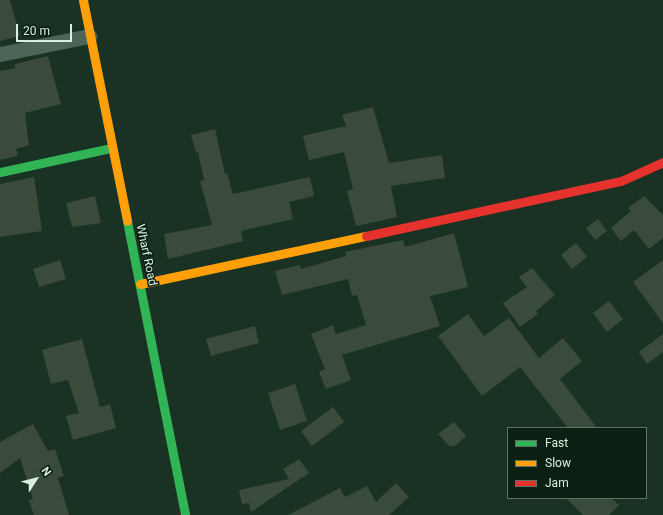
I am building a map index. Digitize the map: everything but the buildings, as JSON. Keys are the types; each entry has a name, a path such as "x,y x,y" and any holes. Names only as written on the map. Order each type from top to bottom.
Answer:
{"street":[{"name":"Wharf Road","path":"83,0 111,148 140,284 185,515"},
{"path":"0,54 89,36"},
{"path":"0,172 111,148"},
{"path":"140,284 621,181 663,162"}],"traffic: fast":[{"path":"0,172 111,148"},
{"path":"127,221 185,515"}],"traffic: slow":[{"path":"83,0 127,221"},
{"path":"140,284 366,236"}],"traffic: jam":[{"path":"366,236 621,181 663,162"}]}
